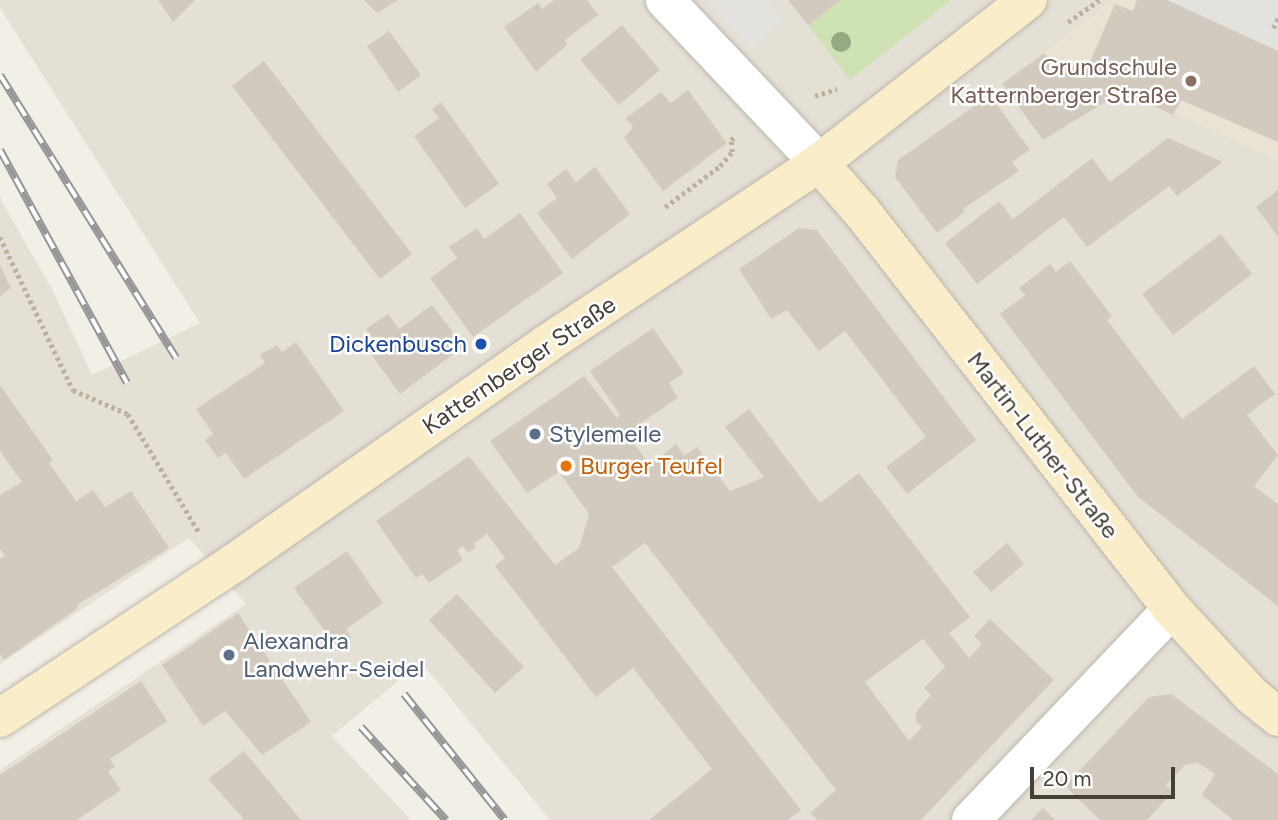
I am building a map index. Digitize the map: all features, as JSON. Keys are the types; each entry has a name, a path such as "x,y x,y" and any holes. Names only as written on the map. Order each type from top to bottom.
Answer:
{"street":[{"path":"665,0 819,163"},
{"name":"Katternberger Straße","path":"0,718 234,564 545,345 819,163 1028,0"},
{"name":"Martin-Luther-Straße","path":"819,163 877,230 1172,609 1251,695 1278,717"},
{"path":"971,820 1172,609"}],"path":[{"path":"1273,28 1278,18"},
{"path":"0,237 73,390 128,414 202,538"}],"shaded area":[{"path":"0,0 1278,0 1278,820 550,820 421,662 332,736 411,820 0,820 0,770 246,604 189,538 0,664 0,198 54,293 92,375 200,323 0,8"},
{"path":"707,0 766,0 783,20 752,50"},
{"name":"Grundschule Katternberger Straße","path":"1113,0 1278,0 1278,160 1043,54"},
{"path":"1167,0 1278,0 1278,51"}],"green space":[{"path":"841,0 951,0 850,80 808,25"}],"building":[{"path":"158,0 195,0 173,22"},
{"path":"364,0 398,0 377,13"},
{"path":"554,0 587,0 598,15 565,40 567,45 536,72 504,27 538,3 542,9"},
{"path":"788,0 841,0 808,25"},
{"name":"Grundschule Katternberger Straße","path":"1137,0 1167,0 1278,51 1278,142 1181,100 1173,115 1123,91 1043,140 1002,84 1043,54 1086,71 1115,4 1133,11"},
{"path":"622,25 660,70 619,105 580,60"},
{"path":"389,31 421,75 398,92 367,46"},
{"path":"264,61 412,254 380,279 232,86"},
{"path":"688,90 727,143 663,191 624,138 633,127 626,118 661,92 671,103"},
{"path":"990,95 1030,150 1012,162 1019,171 963,209 965,212 937,233 895,177 898,160"},
{"path":"441,102 499,184 465,208 414,136 439,118 432,109"},
{"path":"1168,138 1223,162 1177,196 1169,186 1087,247 1064,217 977,284 945,243 999,201 1013,219 1092,158 1110,182"},
{"path":"595,167 630,214 572,259 537,213 557,198 547,184 566,169 576,182"},
{"path":"1278,190 1278,237 1256,207"},
{"path":"520,213 563,273 473,337 430,278 457,258 449,247 477,228 484,239"},
{"path":"799,228 817,230 976,440 907,494 886,467 926,437 845,331 819,351 787,310 771,319 739,269"},
{"path":"1221,234 1252,274 1173,335 1142,294"},
{"path":"1070,261 1112,316 1107,320 1182,419 1254,366 1275,394 1247,415 1278,455 1254,486 1278,504 1278,606 1138,497 1000,314 1025,295 1019,288 1050,264 1056,272"},
{"path":"0,265 11,288 0,296"},
{"path":"432,305 464,346 400,394 368,350 377,344 366,329 388,314 399,329"},
{"path":"653,328 684,373 669,383 678,398 626,433 650,465 676,444 684,456 697,447 730,491 764,477 725,427 749,409 820,503 859,473 970,617 949,633 969,658 982,644 974,636 990,619 1054,680 921,820 818,820 810,813 836,790 645,543 612,567 801,810 788,820 649,820 712,769 633,668 596,697 495,566 505,558 487,534 473,544 476,547 468,553 463,546 457,550 463,560 429,583 422,574 416,578 376,521 469,456 555,565 579,548 589,514 559,472 527,493 490,441 584,376 617,418 620,415 590,371","holes":["923,639 945,667 924,688 931,695 916,712 916,721 922,727 909,741 865,682"]},
{"path":"296,342 344,411 244,479 226,453 218,458 205,440 213,434 196,409 265,363 260,355 277,345 282,352"},
{"path":"0,385 53,460 49,463 76,501 93,490 105,507 131,491 169,548 77,605 78,608 4,660 0,654 0,559 5,556 0,549 0,495 22,482 0,451"},
{"path":"1007,543 1024,564 991,592 973,572"},
{"path":"347,551 383,603 346,629 351,637 336,647 294,588"},
{"path":"457,594 524,667 495,693 429,620"},
{"path":"238,613 311,722 262,755 225,711 203,726 162,665"},
{"path":"141,681 167,721 110,759 115,767 108,771 121,790 77,820 0,820 0,775"},
{"path":"1171,694 1278,774 1278,820 1233,820 1202,795 1215,774 1196,762 1184,766 1166,785 1173,792 1147,820 1100,820 1065,786 1149,697"},
{"path":"244,751 301,820 240,820 243,818 208,779"},
{"path":"1043,808 1055,820 1031,820"}],"railway":[{"path":"0,75 176,358"},
{"path":"0,150 127,383"},
{"path":"404,694 505,820"},
{"path":"361,727 446,820"}],"place":[{"name":"Grundschule Katternberger Straße","path":"1191,81"},
{"name":"Dickenbusch","path":"481,344"},
{"name":"Stylemeile","path":"535,434"},
{"name":"Burger Teufel","path":"566,466"},
{"name":"Alexandra Landwehr-Seidel","path":"229,655"}]}
